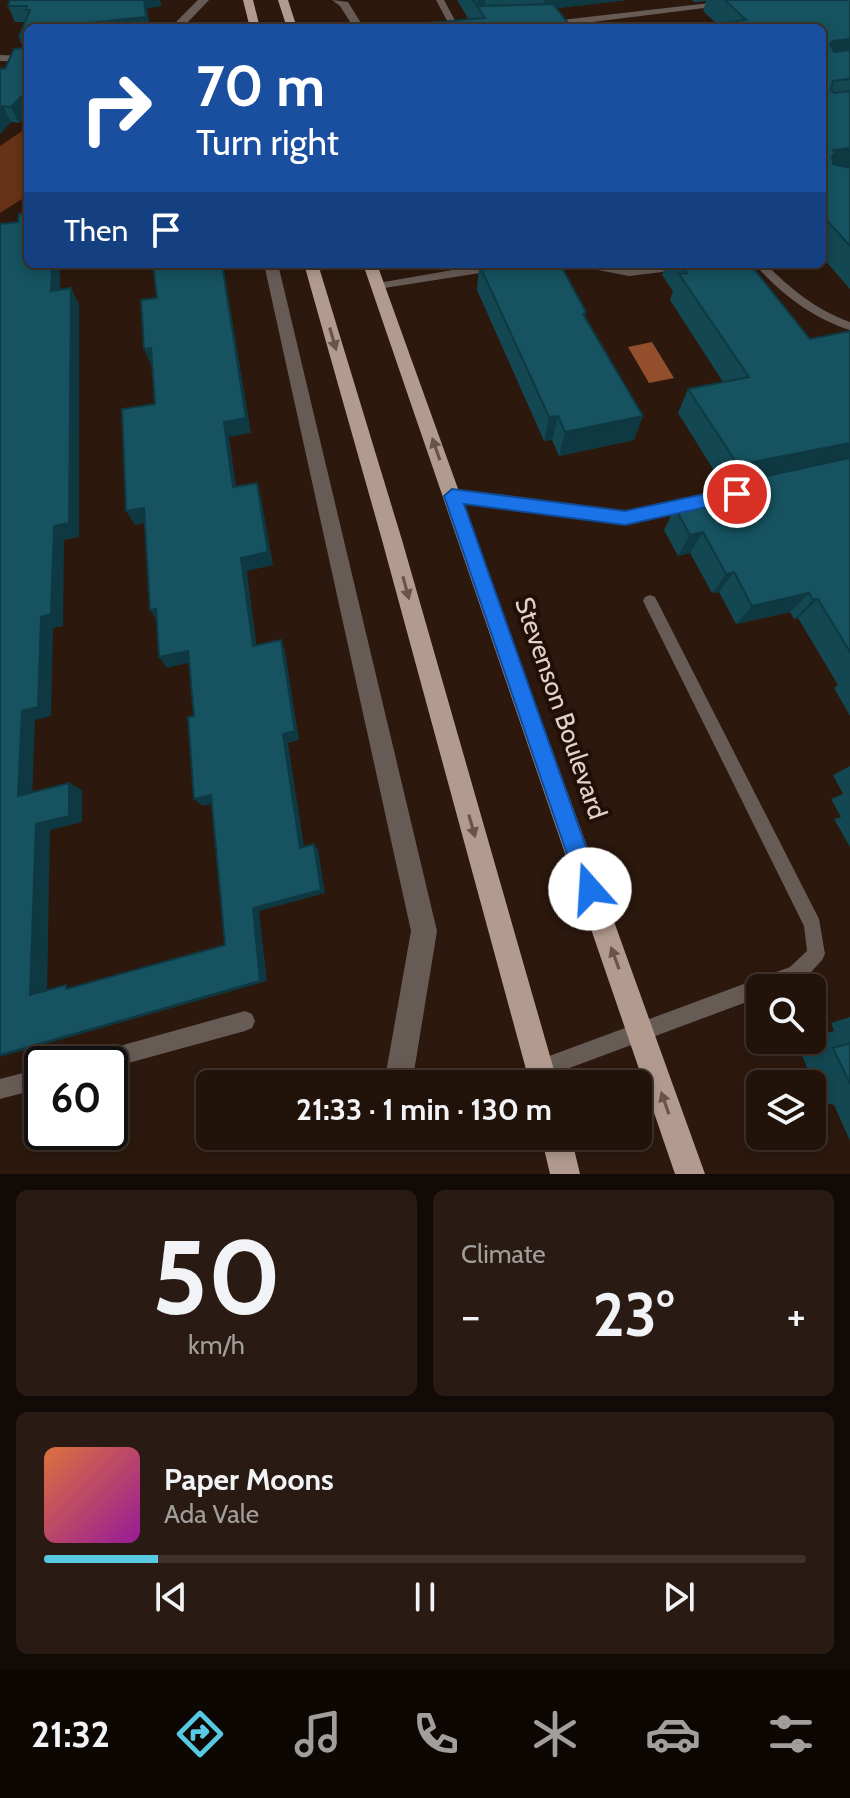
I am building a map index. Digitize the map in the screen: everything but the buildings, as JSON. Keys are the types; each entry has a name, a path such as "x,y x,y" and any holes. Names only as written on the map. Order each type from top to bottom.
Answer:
{"main road":[{"path":"248,0 254,24"},
{"path":"283,0 291,24"},
{"path":"312,268 540,1070"},
{"name":"Stevenson Boulevard","path":"371,268 690,1174"},
{"path":"559,1150 565,1174"}],"street":[{"path":"181,24 204,0"},
{"path":"337,0 344,4 356,24"},
{"path":"541,24 763,0"},
{"path":"0,58 24,59"},
{"path":"272,268 424,931 400,1070"}],"lane":[{"path":"440,0 453,24"},
{"path":"378,286 486,268"},
{"path":"603,268 629,273 671,268"},
{"path":"764,268 838,323 850,326"},
{"path":"452,496 625,518 775,486"},
{"path":"556,1070 641,1032 796,974 816,954 813,925 650,601"},
{"path":"128,1054 245,1021"},
{"path":"0,1089 24,1083"}],"shaded area":[{"path":"24,130 24,198 0,213 0,146"},
{"path":"652,342 674,378 649,383 628,347"}],"route":[{"path":"590,889 452,496 625,518 737,494"}]}
